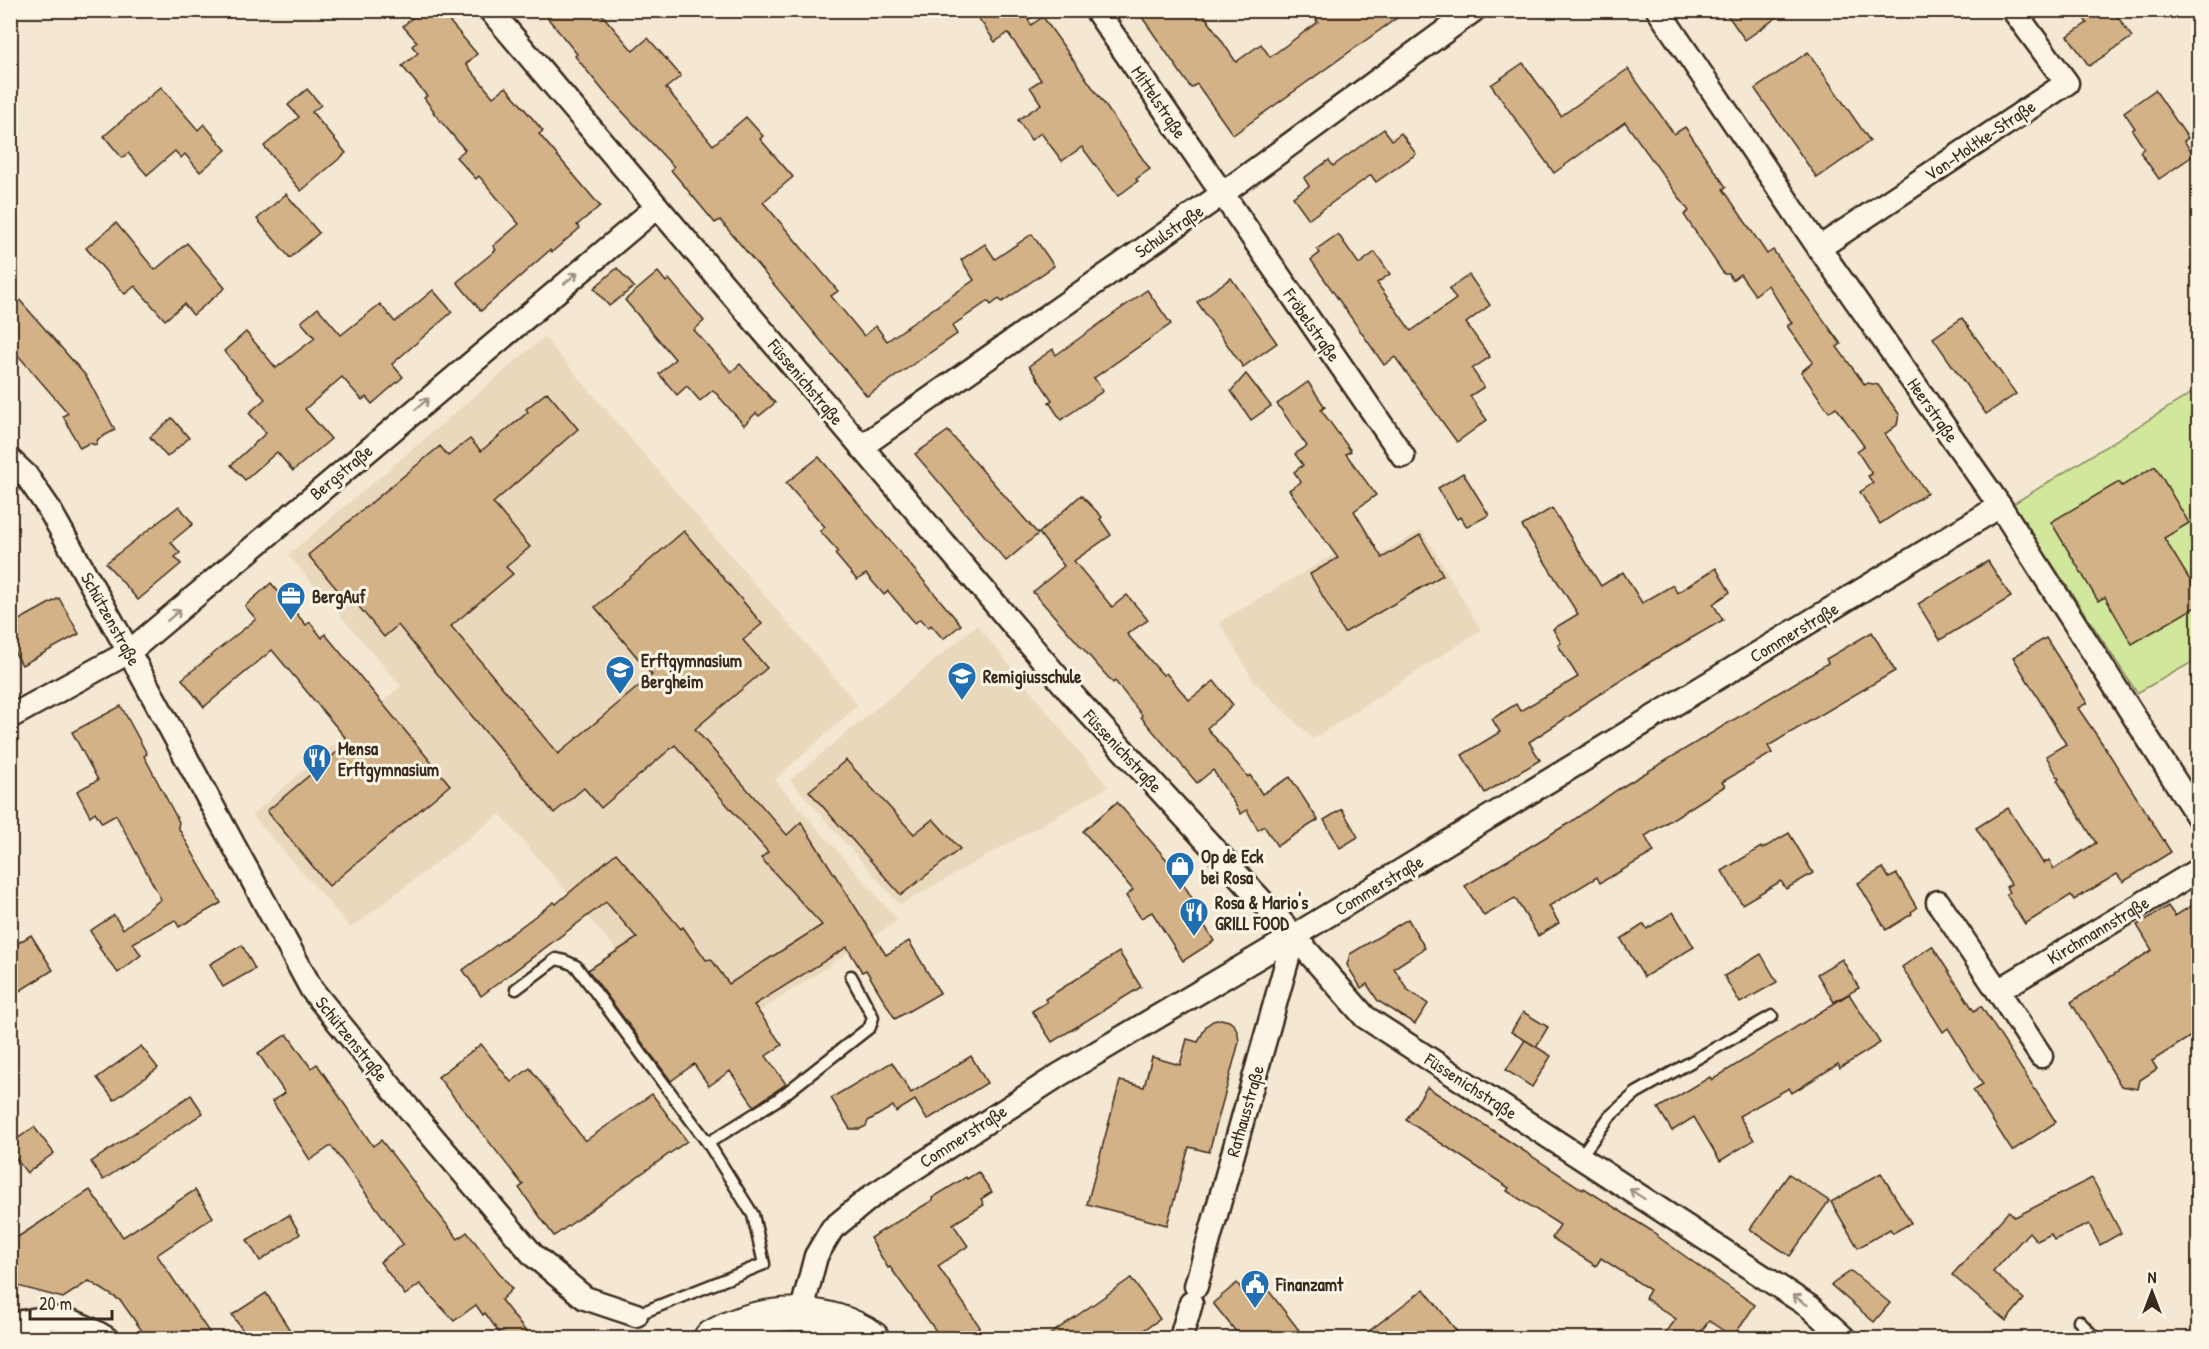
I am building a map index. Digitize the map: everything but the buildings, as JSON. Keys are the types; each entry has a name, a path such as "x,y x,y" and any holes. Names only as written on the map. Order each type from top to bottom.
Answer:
{"main road":[{"path":"710,1338 746,1321 775,1315 801,1314 835,1321 873,1338"},
{"path":"10,1333 19,1338"}],"street":[{"name":"Füssenichstraße","path":"490,10 1077,700 1294,936 1365,1017 1810,1307 1844,1338"},
{"name":"Mittelstraße","path":"1096,10 1222,194"},
{"name":"Schulstraße","path":"861,447 1222,194 1474,10"},
{"name":"Heerstraße","path":"1658,10 1819,248 2000,506 2199,817"},
{"name":"Von-Moltke-Straße","path":"1819,248 2067,83 2013,10"},
{"name":"Fröbelstraße","path":"1222,194 1403,456"},
{"name":"Bergstraße","path":"10,717 129,652 657,207"},
{"name":"Schützenstraße","path":"10,460 26,475 48,507 312,990 533,1255 585,1298 636,1315"},
{"name":"Commerstraße","path":"801,1314 814,1263 832,1229 872,1196 1059,1075 1294,936 2000,506"},
{"name":"Kirchmannstraße","path":"1998,991 2199,870"},
{"path":"1938,902 2041,1056"},
{"name":"Rathausstraße","path":"1181,1338 1294,936"},
{"path":"10,1325 39,1317 55,1318 73,1321 106,1338"}],"lane":[{"path":"516,989 556,959 576,966 708,1143 777,1100 870,1027 873,1017 850,976"},
{"path":"1580,1157 1610,1116 1636,1093 1772,1016"},
{"name":"Schützenstraße","path":"636,1315 764,1264 753,1215 708,1143"},
{"path":"2079,1321 2095,1338"}],"shaded area":[{"name":"Erftgymnasium Bergheim","path":"544,337 858,705 775,780 898,920 753,1016 626,961 500,814 351,928 252,815 401,686 288,555"},
{"path":"1422,530 1481,630 1313,739 1255,683 1219,622 1367,535 1380,554"},
{"name":"Remigiusschule","path":"977,625 1108,787 900,905 790,780"}],"green space":[{"path":"2198,389 2198,659 2137,693 2013,504"}],"place":[{"name":"BergAuf","path":"291,622"},
{"name":"Erftgymnasium Bergheim","path":"620,696"},
{"name":"Remigiusschule","path":"962,702"},
{"name":"Mensa Erftgymnasium","path":"317,784"},
{"name":"Op de Eck bei Rosa","path":"1180,892"},
{"name":"Rosa & Mario's GRILL FOOD","path":"1194,938"},
{"name":"Finanzamt","path":"1255,1310"}]}
